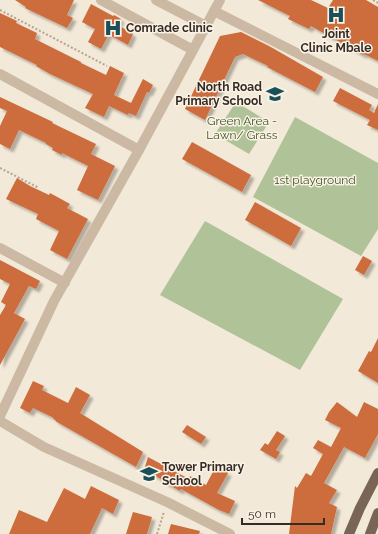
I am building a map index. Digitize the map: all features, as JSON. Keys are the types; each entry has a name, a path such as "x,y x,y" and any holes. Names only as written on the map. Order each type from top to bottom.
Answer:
{"main road":[{"path":"349,534 378,472"},
{"path":"370,534 378,513"}],"street":[{"path":"101,0 193,50"},
{"path":"156,0 206,26"},
{"path":"0,416 54,301 139,150 220,0"},
{"path":"214,11 378,94"},
{"path":"0,74 139,150"},
{"path":"0,248 65,283"},
{"path":"0,421 44,447 167,502 230,534"}],"path":[{"path":"373,0 378,3"},
{"path":"0,10 107,66"},
{"path":"0,168 39,188"},
{"path":"157,534 167,502"}],"green space":[{"name":"Green Area - Lawn/ Grass","path":"236,102 269,122 249,154 215,134"},
{"name":"1st playground","path":"295,117 378,163 378,229 361,256 253,197"},
{"path":"205,221 343,299 300,370 160,295"}],"building":[{"path":"15,0 74,0 67,15 73,18 67,28 25,8 26,7"},
{"path":"258,0 311,0 328,8 333,0 366,0 378,7 378,61 364,54 363,55 311,26 309,29 288,19 290,16"},
{"path":"91,4 121,19 118,25 133,34 128,45 108,34 101,49 88,42 95,29 82,22"},
{"path":"0,13 37,33 35,39 81,63 106,75 110,66 124,73 114,95 131,103 143,79 153,85 149,93 147,92 136,116 129,113 128,115 109,106 104,117 85,108 93,94 50,74 36,66 37,65 0,47"},
{"path":"241,32 323,77 315,92 243,54 235,57 205,120 185,109 220,36"},
{"path":"340,88 372,105 369,110 374,113 378,104 378,130 367,125 370,120 333,101"},
{"path":"0,97 96,144 91,154 115,166 98,200 77,190 88,166 62,153 62,155 52,150 53,148 46,143 19,130 10,149 0,144 0,126 7,111 0,108"},
{"path":"192,142 251,175 242,192 182,159"},
{"path":"17,178 30,186 49,195 50,193 70,204 67,208 88,219 67,259 50,250 59,231 36,219 38,214 6,199"},
{"path":"255,202 301,228 291,246 245,220"},
{"path":"363,256 372,261 364,275 355,270"},
{"path":"0,260 40,281 36,289 29,286 14,313 25,319 0,365 0,315 6,305 1,302 10,284 0,279"},
{"path":"378,338 378,383 358,371 369,351 371,352"},
{"path":"33,381 44,386 42,390 68,403 76,387 90,395 80,413 143,452 136,467 57,422 52,417 33,408 30,413 20,408"},
{"path":"337,402 357,417 364,402 378,409 378,434 365,458 344,447 324,483 337,490 329,503 337,507 331,534 289,534 295,486 297,488 306,473 311,476 323,454 313,448 318,440 331,447 341,428 325,420"},
{"path":"187,425 206,437 201,444 182,432"},
{"path":"277,431 285,436 276,450 280,452 276,459 260,450 265,443 268,445"},
{"path":"148,457 189,479 190,476 206,485 216,466 228,473 217,493 235,501 229,514 181,489 180,491 144,470"},
{"path":"91,486 119,500 113,514 102,508 90,534 9,534 19,510 47,522 64,488 85,499"},
{"path":"133,512 152,517 147,534 126,534"},
{"path":"171,524 200,531 199,534 168,534"}],"place":[{"name":"Joint Clinic Mbale","path":"336,15"},
{"name":"Comrade clinic","path":"113,28"},
{"name":"North Road Primary School","path":"275,94"},
{"name":"Tower Primary School","path":"149,474"}]}
